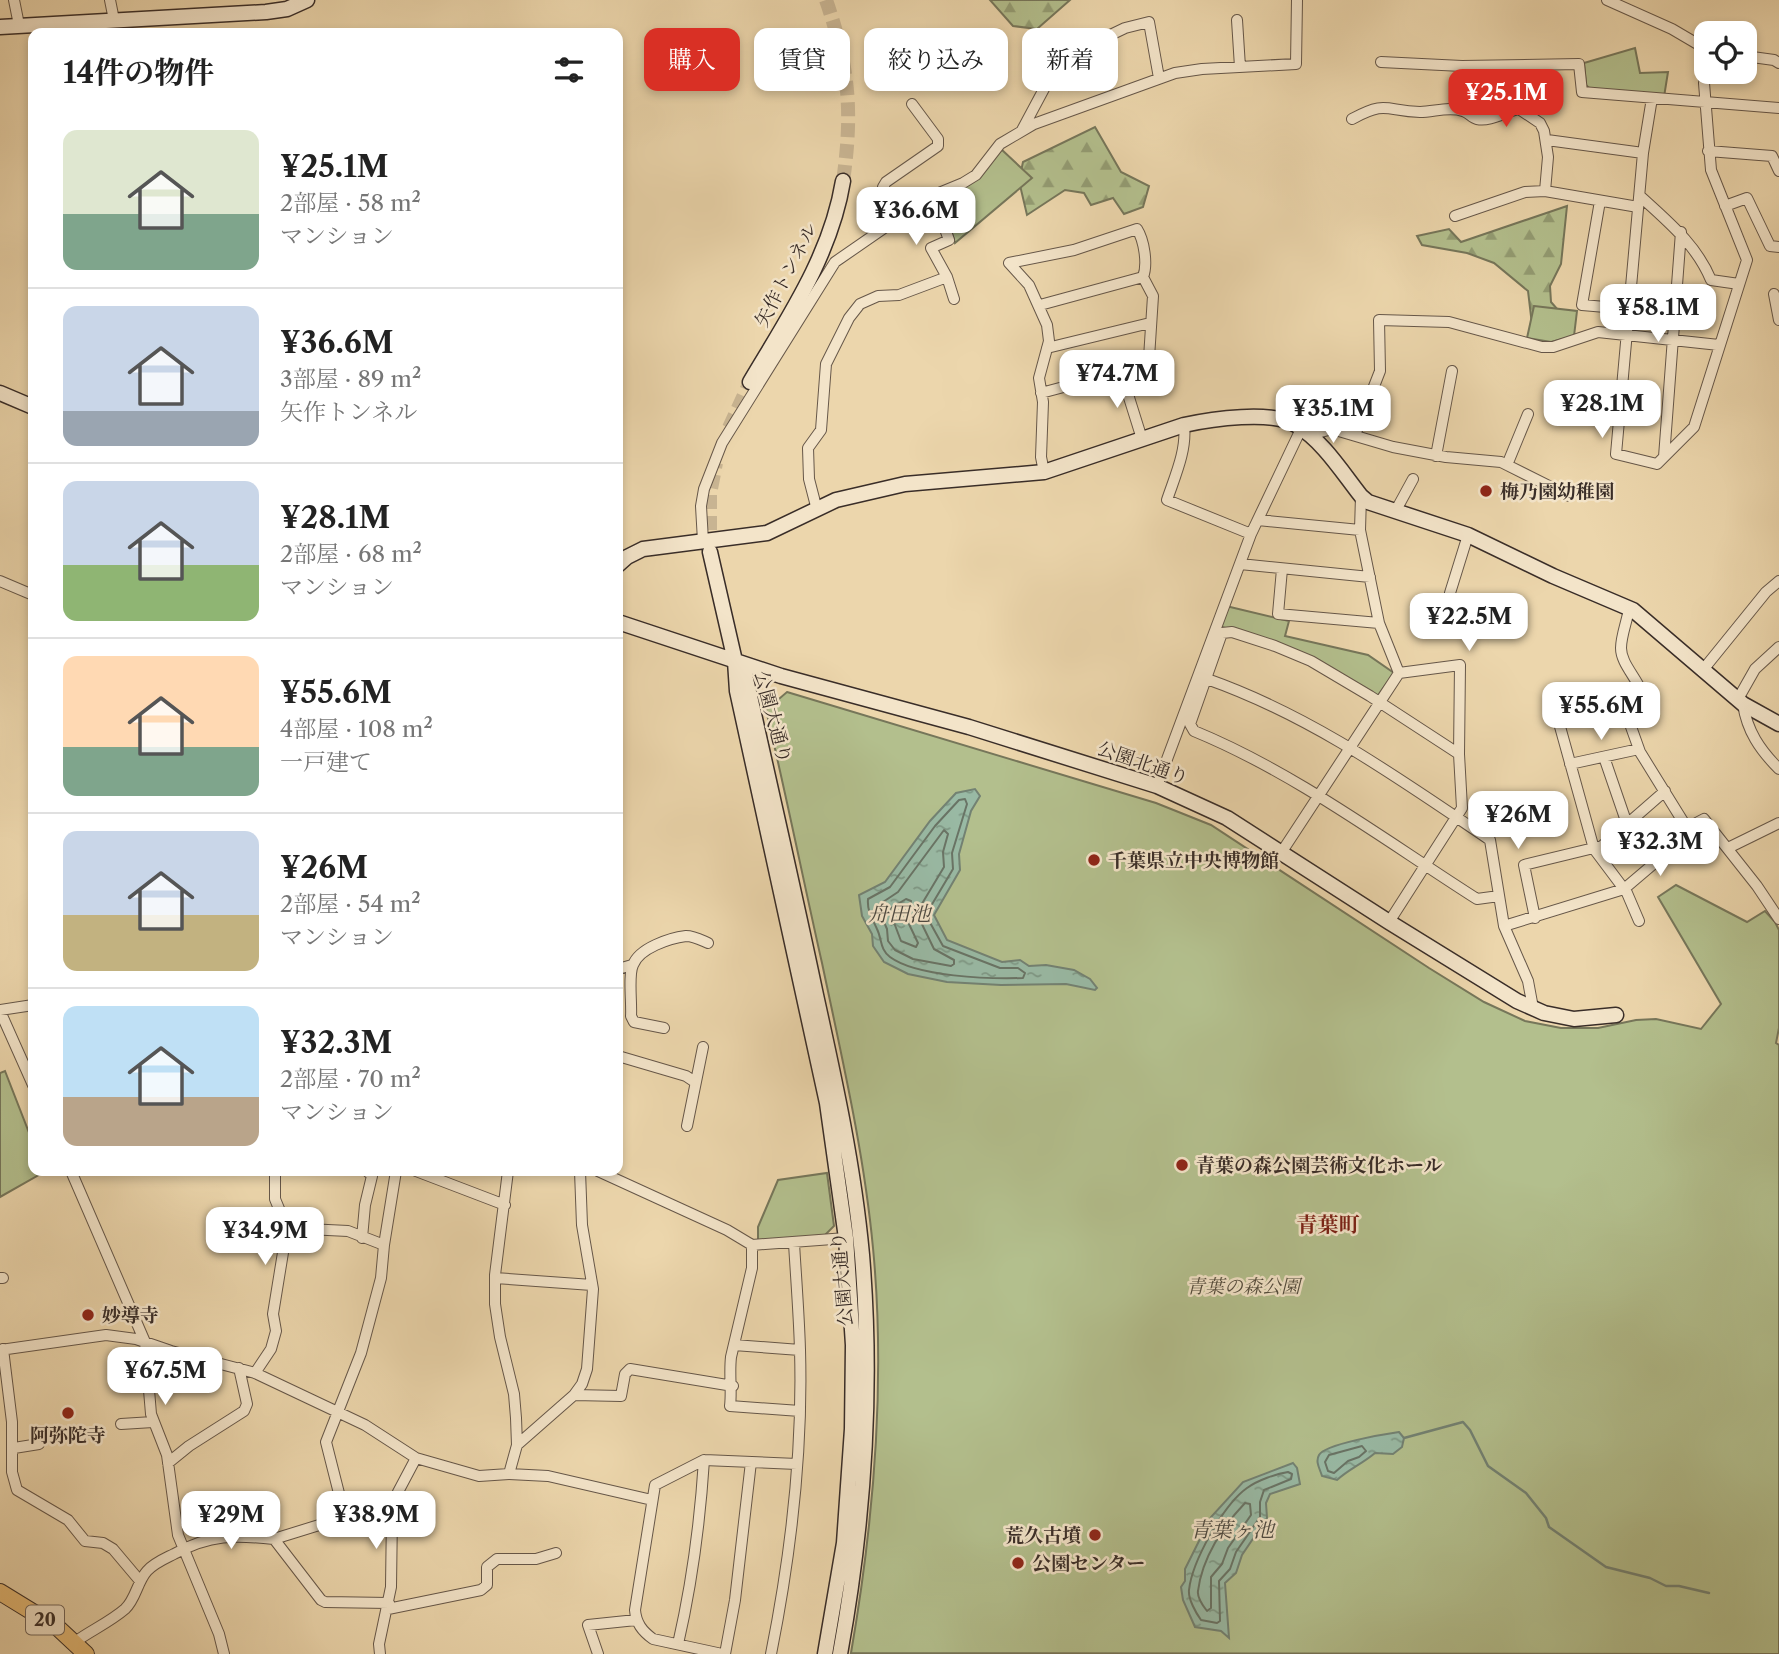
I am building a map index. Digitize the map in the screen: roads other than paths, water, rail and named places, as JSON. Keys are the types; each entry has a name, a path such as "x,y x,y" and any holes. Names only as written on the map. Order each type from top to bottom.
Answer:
{"main road":[{"name":"20","path":"0,1592 38,1615 80,1648"}],"street":[{"path":"14,0 19,25"},
{"path":"110,0 114,20"},
{"path":"0,27 266,12 287,9 307,0"},
{"path":"735,661 707,547 701,506 704,489 722,443 738,414 835,262 929,197 963,184 976,175 1000,144 1022,130 1159,78 1202,69 1296,64 1297,0"},
{"path":"1607,0 1694,41"},
{"path":"1237,20 1240,67"},
{"path":"1022,130 1045,87 1100,40 1125,28 1149,22 1159,78"},
{"path":"1757,58 1779,63"},
{"path":"1381,62 1465,66 1579,64 1583,92 1779,108"},
{"path":"1465,66 1465,111"},
{"path":"1652,98 1643,153 1616,454 1657,464 1694,427 1746,260 1711,170 1704,84"},
{"path":"889,223 883,187 886,182 938,146 939,139 912,104"},
{"path":"1352,120 1371,109 1388,107 1420,112 1444,109 1465,111 1476,119 1491,119 1519,109 1540,124 1547,140 1545,191"},
{"path":"1547,140 1643,153"},
{"path":"1708,151 1772,156 1779,171"},
{"name":"矢作トンネル","path":"750,382 819,260 835,220 844,181"},
{"path":"1455,216 1525,192 1545,191 1638,207"},
{"path":"941,192 942,218 949,240 931,248 947,277 954,299"},
{"path":"1640,196 1681,232 1704,264 1711,281 1739,284"},
{"path":"1725,206 1747,198 1770,246 1779,247"},
{"path":"1600,201 1582,305 1629,309"},
{"path":"1041,393 1146,365 1149,358 1153,296 1143,277 1146,269 1141,234 1137,229 1074,250 1009,263 1029,285 1047,324 1049,341 1039,377 1043,429 1041,457 1044,472"},
{"path":"1664,457 1681,232"},
{"path":"817,510 808,479 808,448 821,430 826,364 849,318 860,304 878,296 899,295 947,277"},
{"path":"1040,305 1143,277"},
{"path":"1774,294 1779,320"},
{"path":"1355,435 1380,371 1379,320 1449,322 1542,347 1553,347 1598,332 1719,345"},
{"path":"1047,348 1150,323"},
{"path":"1436,456 1452,371"},
{"path":"1121,372 1142,439"},
{"path":"0,393 28,405"},
{"path":"1507,465 1528,414"},
{"path":"623,561 633,552 643,549 707,547 767,533 836,500 905,484 1044,472 1184,425 1231,418 1262,418 1294,423 1306,432 1368,502 1468,535 1629,609 1740,702 1779,724"},
{"path":"1184,425 1180,465 1167,500 1251,534"},
{"path":"1306,432 1332,429 1436,456 1501,462 1569,496"},
{"path":"1157,786 1251,534 1306,432"},
{"path":"1395,512 1413,480"},
{"path":"1361,496 1360,530 1379,623 1399,673"},
{"path":"1258,520 1360,530"},
{"path":"1450,593 1468,535"},
{"path":"1240,565 1370,577"},
{"path":"1282,569 1278,614 1379,623"},
{"path":"1702,671 1742,625 1766,592 1779,580"},
{"path":"1,583 28,593"},
{"path":"1629,609 1621,649 1623,658 1640,684 1645,706 1638,710 1563,710 1559,723 1594,849 1624,889 1639,920"},
{"name":"公園北通り","path":"623,624 735,661 969,727 1157,786 1227,818 1486,983 1533,1008 1544,1013 1574,1018 1616,1015"},
{"path":"1459,754 1311,661 1232,632 1223,633 1190,724 1194,731 1257,759 1477,899 1499,896"},
{"path":"1779,646 1755,669 1740,702 1755,741 1779,769"},
{"name":"公園大通り","path":"735,661 745,675 751,696 846,1133 860,1247 867,1344 864,1462 856,1558 840,1654"},
{"name":"公園大通り","path":"735,661 737,691 827,1103 846,1238 853,1345 852,1429 844,1543 825,1654"},
{"path":"1281,853 1399,673 1460,666 1459,754 1462,808 1389,922"},
{"path":"1207,679 1280,708 1350,747 1490,840 1504,926 1528,981 1533,1008"},
{"path":"1625,710 1639,749 1687,828"},
{"path":"1570,764 1639,749"},
{"path":"1604,757 1627,824"},
{"path":"1535,918 1524,865 1602,846 1665,791"},
{"path":"1504,926 1624,889 1664,855 1687,828 1704,819 1757,886 1779,919"},
{"path":"1728,848 1779,823"},
{"path":"623,968 632,965 640,955 659,943 686,936 708,943"},
{"path":"632,965 631,1016 634,1022 664,1028"},
{"path":"28,1006 0,1010 28,1074"},
{"path":"687,1126 703,1047"},
{"path":"623,1057 687,1076 695,1082"},
{"path":"73,1176 145,1342 148,1392 153,1422 168,1463 173,1510 183,1549 219,1634 224,1654"},
{"path":"255,1373 271,1349 276,1331 273,1314 287,1228 275,1199 275,1176"},
{"path":"362,1238 365,1205 372,1176"},
{"path":"345,1517 326,1442 361,1353 381,1278 395,1176"},
{"path":"429,1176 505,1205"},
{"path":"508,1176 495,1278 496,1311 514,1394 517,1445 509,1474"},
{"path":"517,1445 574,1395 582,1384 587,1369 593,1307 582,1225 580,1176"},
{"path":"609,1176 727,1230 752,1245 846,1238 860,1247"},
{"path":"846,1238 857,1220"},
{"path":"287,1228 348,1231 384,1245"},
{"path":"771,1654 783,1596 800,1411 800,1350 794,1242"},
{"path":"752,1245 752,1268 730,1371 733,1385 730,1406 800,1411"},
{"path":"495,1278 592,1285"},
{"path":"140,1581 113,1549 103,1543 85,1541 68,1520 17,1490 12,1472 12,1422 2,1350 106,1335 145,1342 255,1373 365,1425 416,1458 478,1476 548,1476 652,1500"},
{"path":"734,1345 800,1350"},
{"path":"168,1463 188,1446 244,1411 247,1404 239,1368"},
{"path":"574,1395 621,1396 625,1374 630,1369 733,1385"},
{"path":"0,1423 12,1422"},
{"path":"121,1424 153,1422"},
{"path":"14,1447 39,1444"},
{"path":"380,1654 379,1644 388,1606 392,1513 398,1492 416,1458"},
{"path":"751,1462 735,1600 723,1654 653,1639 636,1620 635,1610 655,1485 704,1460 751,1462 797,1464"},
{"path":"678,1644 690,1591 700,1522 704,1460"},
{"path":"0,1473 12,1472"},
{"path":"80,1648 126,1608 146,1572 158,1562 183,1549 214,1537 274,1539 345,1517 392,1513"},
{"path":"274,1539 321,1600 337,1604 388,1606 481,1590 487,1584 487,1567 496,1559 536,1559 556,1553"},
{"path":"598,1654 588,1625 636,1620"}],"water":[{"name":"舟田池","path":"975,789 980,796 971,811 959,854 960,870 934,915 947,940 1002,962 1020,960 1029,966 1046,965 1074,970 1090,979 1097,988 1095,990 1066,984 947,982 908,974 884,962 873,946 872,934 862,916 859,895 885,882 930,821 956,793"},
{"path":"1399,1432 1404,1438 1402,1447 1393,1454 1375,1453 1337,1480 1322,1476 1318,1460 1324,1451 1356,1440"},
{"name":"青葉ヶ池","path":"1293,1463 1297,1468 1300,1484 1270,1494 1266,1503 1267,1518 1242,1555 1236,1573 1225,1583 1229,1638 1221,1631 1195,1627 1183,1600 1181,1587 1185,1581 1185,1569 1211,1517 1243,1482"}],"waterway":[{"path":"1404,1438 1463,1422 1470,1430 1488,1466 1526,1493 1546,1518 1549,1527 1606,1567 1650,1578 1666,1586 1709,1593"}],"tunnel":[{"path":"826,0 840,46 847,89 848,133 843,181"},
{"path":"729,428 750,382"},
{"path":"710,551 710,494 716,463"}],"place":[{"name":"梅乃園幼稚園","path":"1486,491"},
{"name":"千葉県立中央博物館","path":"1094,860"},
{"name":"青葉の森公園芸術文化ホール","path":"1182,1165"},
{"name":"妙導寺","path":"88,1315"},
{"name":"阿弥陀寺","path":"68,1413"},
{"name":"荒久古墳","path":"1095,1535"},
{"name":"公園センター","path":"1018,1563"}],"district":[{"name":"青葉町","path":"1328,1224"}],"park label":[{"name":"青葉の森公園","path":"1243,1286"}]}
